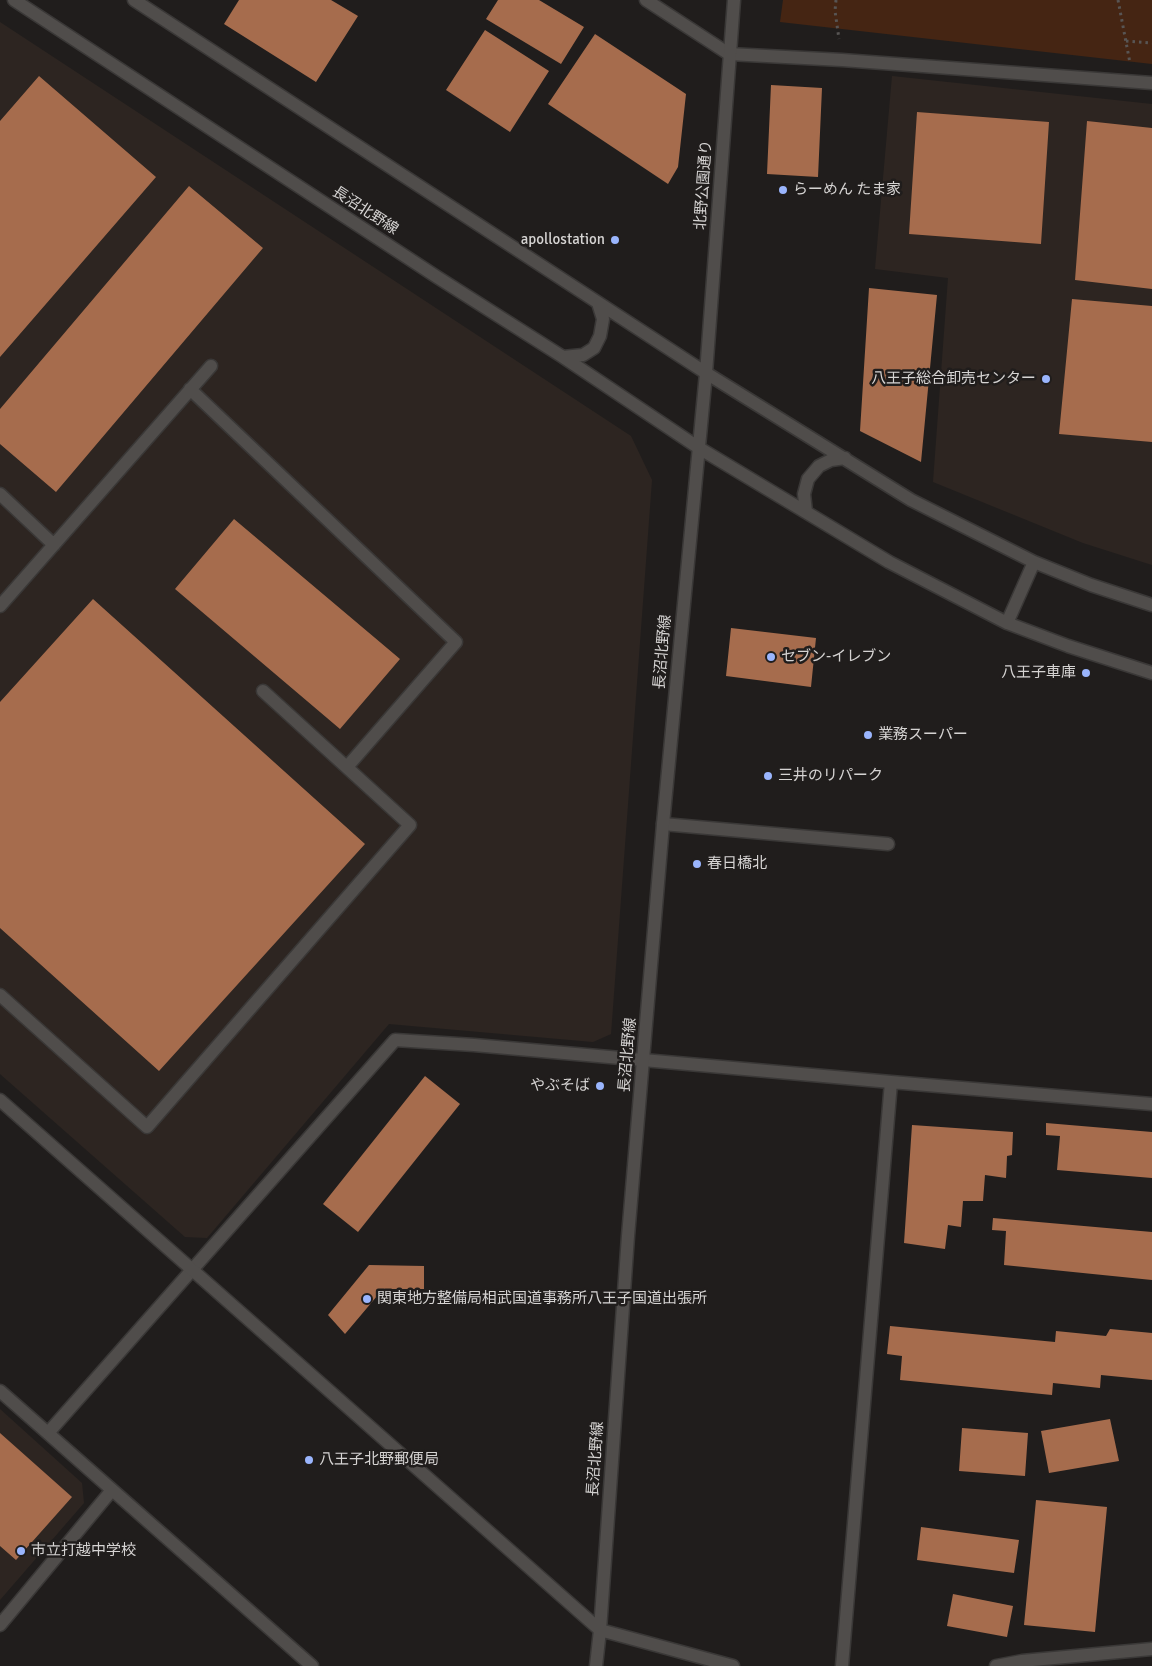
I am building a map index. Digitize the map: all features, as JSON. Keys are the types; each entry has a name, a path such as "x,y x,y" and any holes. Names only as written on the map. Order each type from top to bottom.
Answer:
{"street":[{"name":"長沼北野線","path":"14,0 437,278 563,357 699,448"},
{"path":"134,0 706,373 911,500 1034,562 1091,585 1152,605"},
{"path":"646,0 729,54 842,60 1152,83"},
{"name":"北野公園通り","path":"706,373 734,0"},
{"path":"563,357 583,355 594,348 600,336 603,320 598,303"},
{"path":"0,606 211,366"},
{"name":"長沼北野線","path":"596,1666 628,1236 663,824 706,373"},
{"path":"190,389 456,642 347,767"},
{"path":"699,448 889,562 1007,623 1068,646 1152,673"},
{"path":"806,512 804,494 808,479 819,466 831,460 844,458"},
{"path":"0,494 54,545"},
{"path":"1007,623 1034,562"},
{"path":"0,995 147,1127 410,825 263,691"},
{"path":"663,824 888,844"},
{"path":"48,1433 395,1040 474,1045 1152,1104"},
{"path":"842,1666 891,1082"},
{"path":"0,1100 600,1630 733,1666"},
{"path":"0,1391 312,1666"},
{"path":"0,1625 112,1490"},
{"path":"996,1666 1022,1660 1152,1648"}],"path":[{"path":"836,0 835,11 842,60"},
{"path":"1118,0 1130,61 1129,81"},
{"path":"1126,41 1152,43"}],"shaded area":[{"path":"783,0 1152,0 1152,64 780,22"},
{"path":"0,22 631,436 652,480 611,1034 593,1042 389,1024 207,1238 185,1237 0,1074"},
{"name":"八王子総合卸売センター","path":"892,76 1152,104 1152,565 1083,543 933,482 948,278 875,269"},
{"name":"市立打越中学校","path":"0,1409 82,1483 84,1503 0,1600"}],"building":[{"path":"239,0 331,0 358,16 316,82 224,24"},
{"path":"498,0 539,0 584,27 561,64 486,19"},
{"path":"485,30 549,71 510,132 446,90"},
{"path":"595,34 686,94 678,167 668,184 548,104"},
{"path":"39,76 156,177 0,357 0,121"},
{"path":"771,85 822,88 818,177 767,174"},
{"path":"917,112 1049,122 1041,244 909,234"},
{"path":"1087,121 1152,128 1152,289 1075,280"},
{"path":"189,186 263,248 56,492 0,444 0,409"},
{"path":"869,288 937,295 921,462 860,431"},
{"path":"1072,299 1152,306 1152,442 1059,434"},
{"path":"234,519 400,659 340,729 175,589"},
{"path":"93,599 365,844 159,1071 0,928 0,702"},
{"name":"セブン-イレブン","path":"731,628 816,638 811,687 726,676"},
{"path":"425,1076 460,1104 358,1232 323,1204"},
{"path":"1046,1123 1152,1132 1152,1178 1057,1170 1060,1136 1046,1135"},
{"path":"912,1125 1013,1132 1012,1155 1007,1156 1006,1178 985,1175 983,1201 963,1201 961,1227 948,1225 945,1249 904,1243"},
{"path":"993,1218 1152,1232 1152,1280 1004,1265 1006,1231 992,1230"},
{"path":"369,1265 424,1266 424,1289 383,1289 345,1334 328,1315"},
{"path":"890,1326 1055,1342 1056,1331 1106,1336 1110,1329 1152,1333 1152,1380 1101,1375 1100,1388 1053,1383 1052,1395 900,1380 902,1356 887,1354"},
{"path":"1110,1419 1119,1461 1049,1473 1041,1431"},
{"path":"962,1428 1028,1433 1025,1476 959,1471"},
{"path":"0,1433 72,1497 16,1560 0,1546"},
{"path":"1036,1500 1107,1507 1095,1632 1024,1625"},
{"path":"921,1527 1019,1540 1014,1573 917,1560"},
{"path":"953,1594 1013,1606 1007,1637 947,1626"}],"place":[{"name":"らーめん たま家","path":"783,190"},
{"name":"apollostation","path":"615,240"},
{"name":"八王子総合卸売センター","path":"1046,379"},
{"name":"セブン-イレブン","path":"771,657"},
{"name":"八王子車庫","path":"1086,673"},
{"name":"業務スーパー","path":"868,735"},
{"name":"三井のリパーク","path":"768,776"},
{"name":"春日橋北","path":"697,864"},
{"name":"やぶそば","path":"600,1086"},
{"name":"関東地方整備局相武国道事務所八王子国道出張所","path":"367,1299"},
{"name":"八王子北野郵便局","path":"309,1460"},
{"name":"市立打越中学校","path":"21,1551"}]}
